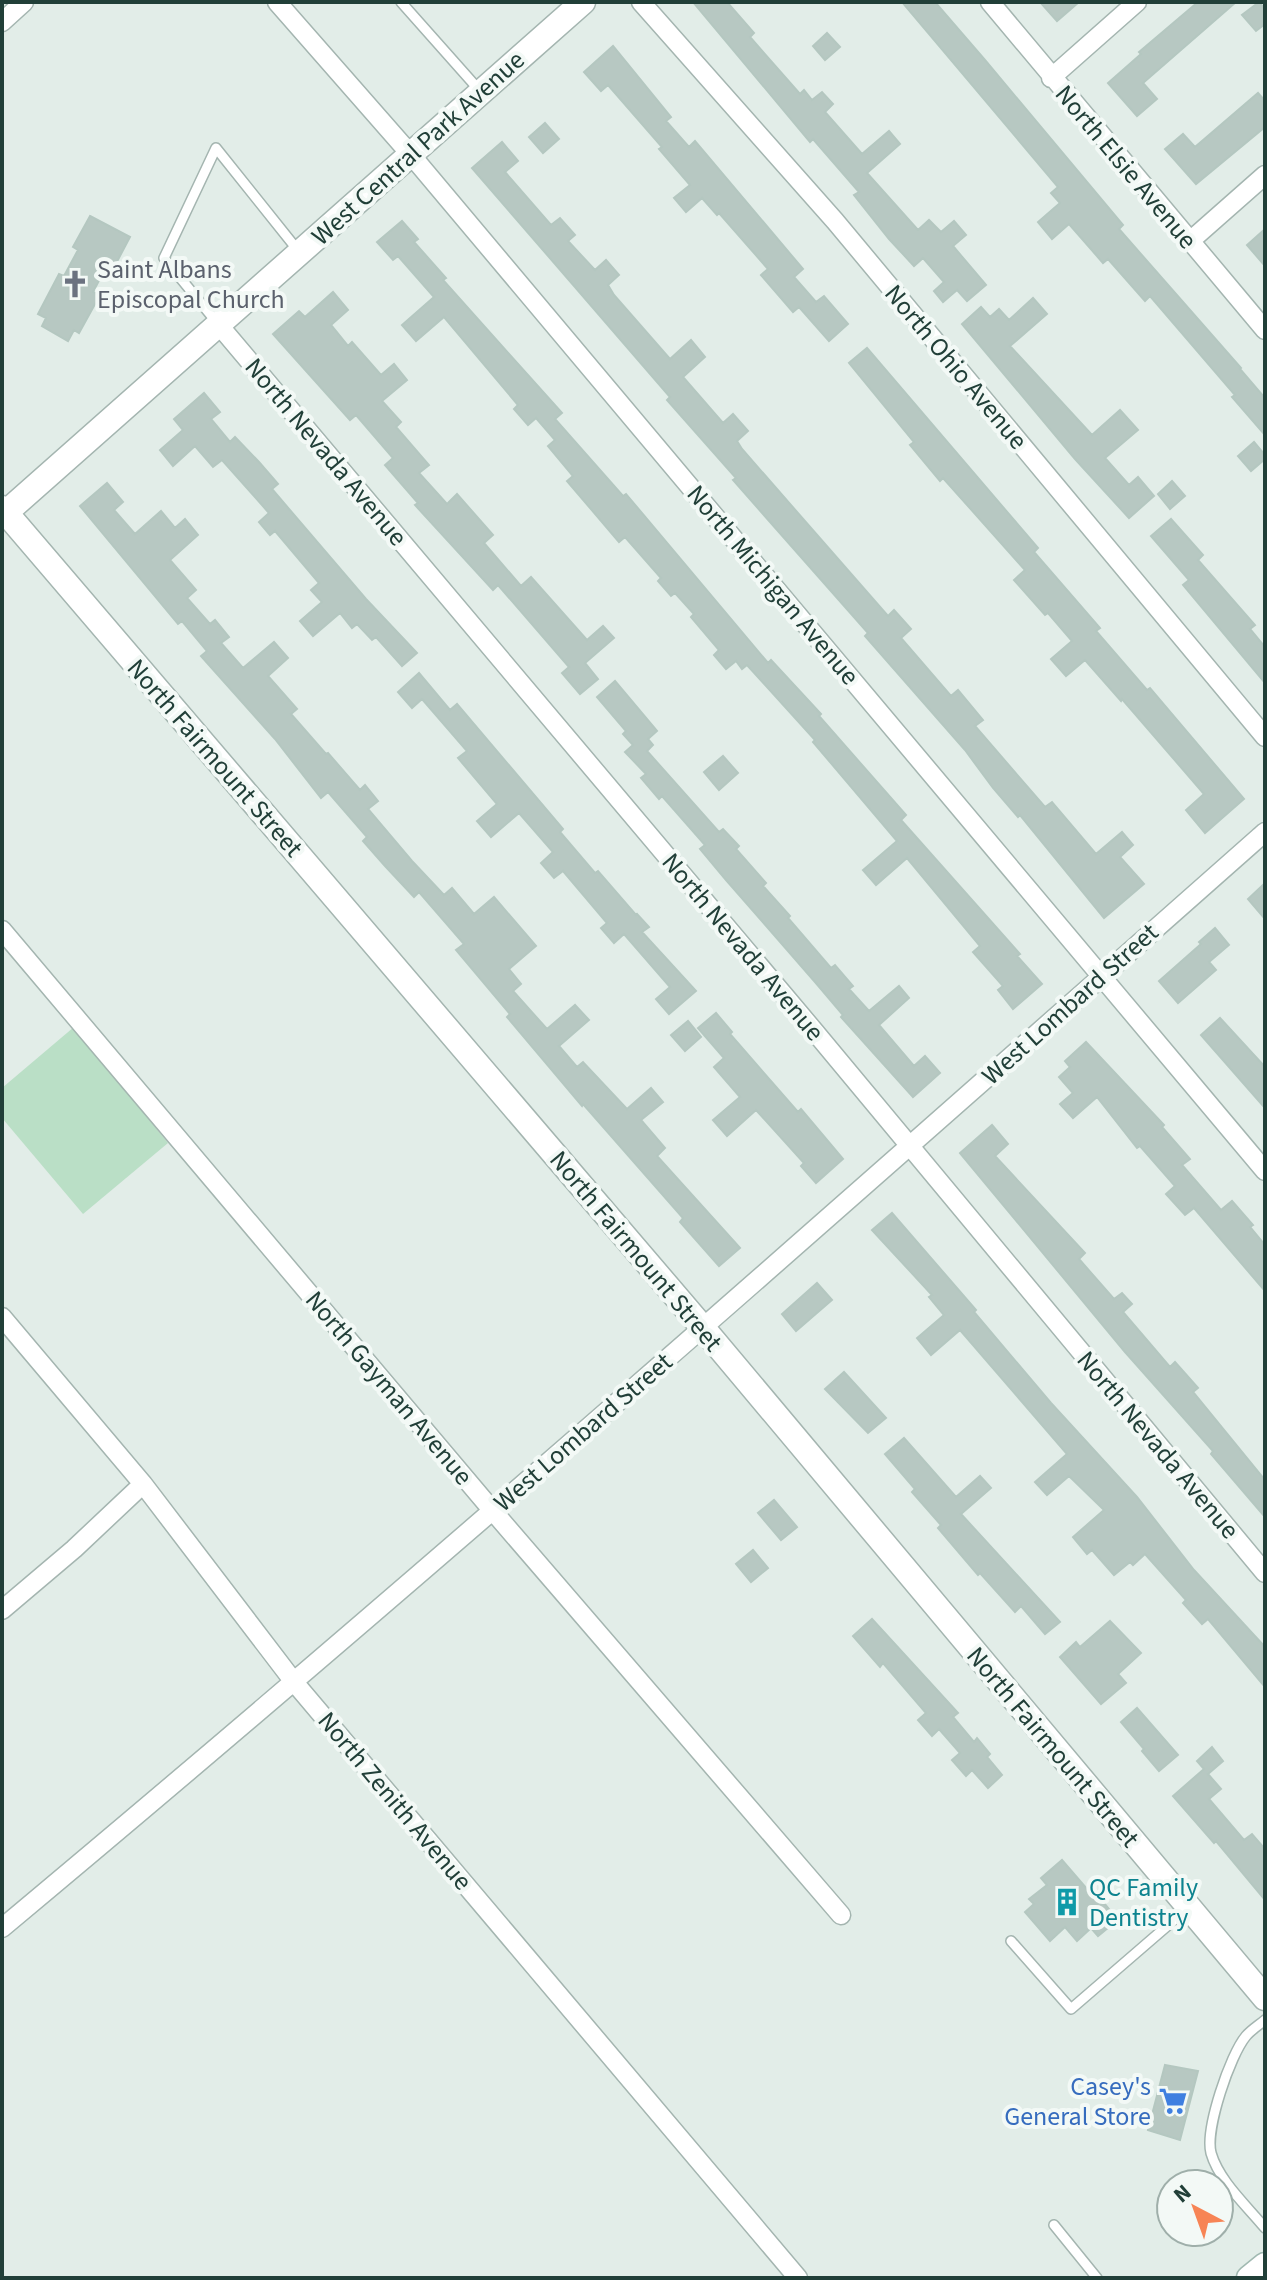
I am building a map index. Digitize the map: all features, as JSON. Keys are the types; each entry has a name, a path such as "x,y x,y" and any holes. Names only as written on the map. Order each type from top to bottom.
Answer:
{"street":[{"path":"2,22 24,2"},
{"name":"North Michigan Avenue","path":"277,2 412,156 1265,1171"},
{"name":"West Central Park Avenue","path":"3,513 412,156 480,91 583,2"},
{"name":"North Ohio Avenue","path":"641,2 835,221 1265,737"},
{"name":"North Elsie Avenue","path":"990,2 1265,330"},
{"path":"1051,78 1137,2"},
{"path":"1189,242 1265,175"},
{"name":"North Nevada Avenue","path":"218,324 1265,1573"},
{"name":"North Fairmount Street","path":"3,513 703,1328 1265,1998"},
{"name":"West Lombard Street","path":"2,1928 294,1682 703,1328 1265,832"},
{"name":"North Gayman Avenue","path":"2,930 492,1510 841,1915"},
{"name":"North Zenith Avenue","path":"2,1317 143,1484 294,1682 798,2278"},
{"path":"2,1610 74,1549 143,1484"},
{"path":"1249,2278 1265,2265"}],"lane":[{"path":"401,2 480,91"},
{"path":"218,324 164,258 216,148 300,253"},
{"path":"1011,1941 1071,2009 1188,1908"},
{"path":"1265,2020 1246,2036 1230,2061 1210,2135 1211,2154 1229,2184 1265,2228"},
{"path":"1054,2225 1097,2278"}],"green space":[{"path":"74,1027 168,1143 83,1214 2,1118 2,1088"}],"building":[{"path":"693,2 727,2 754,33 750,37 800,94 804,90 812,100 822,92 833,104 825,112 862,154 889,131 900,144 867,173 918,230 929,220 941,232 954,221 966,235 953,246 986,285 967,301 957,290 943,302 934,291 944,282 923,258 914,266 889,239 854,195 859,192 813,139 810,142"},
{"path":"902,2 935,2 985,60 1123,225 1119,229 1265,398 1265,435 1150,296 1145,301 1108,259 1103,263 1069,224 1052,239 1038,222 1060,203 1051,193 1058,187"},
{"path":"1040,2 1079,2 1057,21"},
{"path":"1198,2 1236,2 1143,83 1157,99 1137,116 1108,83"},
{"path":"1259,2 1265,9 1265,24 1256,31 1242,15"},
{"path":"827,33 840,47 825,60 813,46"},
{"path":"613,46 671,117 666,121 689,147 695,141 803,269 794,277 816,302 824,296 848,324 829,341 799,307 793,312 761,275 768,269 719,213 717,215 702,198 686,212 674,198 690,185 659,149 662,147 608,85 601,91 584,72"},
{"path":"1258,93 1265,101 1265,127 1196,184 1165,149 1183,134 1195,147"},
{"path":"545,123 559,139 543,153 529,137"},
{"path":"502,142 518,161 505,172 551,225 560,218 575,235 568,241 595,270 606,260 619,275 608,285 614,295 670,359 691,340 705,357 683,377 723,423 733,414 748,431 737,441 742,449 888,616 894,610 911,629 901,638 951,696 958,690 983,720 975,726 1045,807 1052,802 1096,854 1122,832 1133,845 1120,857 1144,884 1104,918 1020,815 1018,817 993,788 965,750 865,636 868,633 733,480 736,478 667,400 670,397 472,168"},
{"name":"Saint Albans Episcopal Church","path":"90,216 130,237 112,271 106,267 93,292 100,295 79,333 74,330 68,341 42,326 46,318 38,314 59,274 64,276 78,250 73,247"},
{"path":"402,221 418,239 414,242 446,278 443,280 562,413 555,419 623,496 626,494 768,663 771,660 821,714 819,716 906,815 901,820 1020,954 1017,956 1042,984 1013,1009 998,990 1003,986 973,952 980,946 907,858 876,885 863,870 897,841 813,742 815,740 747,665 742,669 736,661 726,669 714,655 719,650 691,617 694,614 675,593 671,596 658,581 661,578 625,537 619,542 567,481 573,476 548,446 555,440 536,418 528,425 514,409 518,405 444,317 416,341 402,325 434,297 398,256 393,260 377,242"},
{"path":"1265,229 1265,266 1247,245"},
{"path":"333,292 348,310 331,325 348,346 352,342 381,375 394,364 407,380 382,401 401,422 396,427 429,465 419,473 447,504 457,494 493,535 484,543 521,586 531,577 587,640 603,626 614,638 585,663 598,679 580,694 562,673 569,667 498,585 493,590 415,505 418,503 385,465 393,458 356,415 350,420 273,334 299,311 305,317"},
{"path":"1033,298 1047,314 1010,346 1092,435 1120,410 1138,430 1105,458 1129,485 1138,477 1154,496 1129,518 1075,459 962,324 981,307 990,317 999,309 1009,320"},
{"path":"867,348 1038,548 1034,552 1100,628 1096,631 1147,690 1150,688 1244,799 1205,833 1186,810 1204,794 1122,699 1085,660 1066,676 1051,659 1072,641 1014,580 1025,570 943,478 940,481 910,445 914,442 849,363"},
{"path":"204,393 220,412 211,419 230,442 235,437 259,462 278,484 272,489 366,599 417,653 402,666 376,637 372,640 357,624 352,628 340,613 313,636 300,621 322,602 311,590 319,583 275,531 270,535 259,522 269,513 222,460 213,467 195,446 173,466 160,450 183,430 174,419"},
{"path":"1254,442 1265,459 1251,471 1238,456"},
{"path":"1172,481 1185,496 1170,509 1158,494"},
{"path":"107,483 123,502 114,510 135,534 161,511 175,528 185,519 198,535 170,560 196,590 187,598 210,624 215,620 229,637 221,643 243,668 274,642 288,658 268,676 297,709 291,714 360,790 365,785 378,801 368,809 412,861 444,895 452,888 474,914 494,897 536,946 509,969 521,984 513,991 547,1029 575,1005 589,1020 559,1046 577,1067 583,1062 627,1109 651,1088 663,1102 641,1120 665,1148 657,1156 740,1248 719,1266 680,1222 683,1218 507,1017 510,1014 456,950 464,944 419,892 414,897 385,866 363,841 367,837 328,792 321,798 275,739 201,656 207,651 182,621 178,624 80,506"},
{"path":"1171,519 1203,555 1198,560 1255,625 1250,629 1265,647 1265,683 1183,585 1189,580 1151,536"},
{"path":"419,673 450,710 457,704 563,829 560,832 595,873 598,871 649,927 642,932 696,991 669,1014 656,999 670,987 624,934 614,943 601,928 607,923 563,871 554,878 541,863 553,852 519,813 491,837 477,821 497,804 458,758 467,751 422,699 412,708 398,692"},
{"path":"615,681 657,731 648,739 653,745 647,751 719,832 723,829 739,846 736,849 766,883 763,886 790,916 788,918 831,968 835,965 853,986 849,989 869,1011 899,986 909,998 879,1025 914,1066 925,1056 940,1073 913,1097 841,1017 843,1015 700,849 705,845 662,796 659,799 641,778 646,774 625,752 633,745 623,734 626,731 597,697"},
{"path":"723,756 738,773 719,790 704,772"},
{"path":"1265,883 1265,919 1248,899"},
{"path":"1215,928 1229,945 1209,962 1216,970 1178,1003 1159,981"},
{"path":"716,1013 770,1080 798,1112 801,1109 843,1159 816,1183 801,1166 804,1163 756,1110 727,1136 713,1120 740,1097 714,1067 724,1058 698,1028"},
{"path":"1220,1018 1265,1067 1265,1108 1201,1035"},
{"path":"688,1021 701,1037 685,1051 671,1035"},
{"path":"1086,1042 1164,1125 1162,1127 1190,1159 1182,1165 1221,1210 1232,1201 1253,1225 1250,1227 1265,1245 1265,1291 1194,1208 1185,1215 1166,1194 1175,1186 1140,1146 1137,1148 1097,1097 1073,1118 1060,1104 1073,1093 1059,1077 1070,1067 1065,1061"},
{"path":"992,1125 1008,1144 995,1156 1085,1253 1079,1259 1114,1299 1122,1293 1132,1304 1123,1312 1170,1367 1175,1362 1198,1388 1193,1392 1265,1480 1265,1517 1211,1454 1213,1451 1125,1352 960,1153"},
{"path":"892,1213 1051,1403 1137,1497 1194,1570 1265,1647 1265,1687 1208,1619 1202,1624 1183,1603 1186,1600 1145,1554 1114,1575 1092,1550 1087,1554 1073,1537 1104,1510 1069,1476 1047,1495 1035,1482 1067,1454 960,1330 931,1355 917,1338 944,1315 929,1297 932,1295 872,1230"},
{"path":"817,1283 832,1300 796,1331 782,1314"},
{"path":"844,1372 886,1418 868,1433 825,1389"},
{"path":"904,1438 956,1497 980,1476 991,1488 961,1514 1060,1622 1045,1634 1021,1606 1015,1612 980,1573 978,1575 912,1492 915,1489 885,1454"},
{"path":"774,1500 797,1527 781,1540 758,1513"},
{"path":"753,1550 768,1568 751,1582 736,1564"},
{"path":"872,1619 958,1713 953,1717 974,1742 977,1738 990,1754 987,1757 1002,1775 988,1788 972,1770 966,1776 952,1760 960,1753 939,1729 932,1736 918,1720 926,1713 883,1663 880,1667 853,1636"},
{"path":"1110,1621 1141,1653 1118,1674 1126,1683 1101,1704 1060,1657 1076,1642 1080,1647"},
{"path":"1137,1708 1178,1755 1159,1771 1121,1722"},
{"path":"1212,1747 1223,1761 1208,1774 1221,1789 1209,1799 1244,1840 1252,1834 1265,1849 1265,1900 1173,1796 1204,1769 1197,1761"},
{"name":"QC Family Dentistry","path":"1062,1860 1113,1914 1110,1916 1115,1922 1098,1936 1091,1928 1077,1941 1065,1927 1050,1941 1025,1912 1034,1904 1029,1899 1047,1885 1041,1878"},
{"name":"Casey's General Store","path":"1165,2065 1198,2071 1180,2140 1148,2130"}],"place":[{"name":"Saint Albans Episcopal Church","path":"75,284"},
{"name":"QC Family Dentistry","path":"1067,1902"},
{"name":"Casey's General Store","path":"1173,2101"}]}
